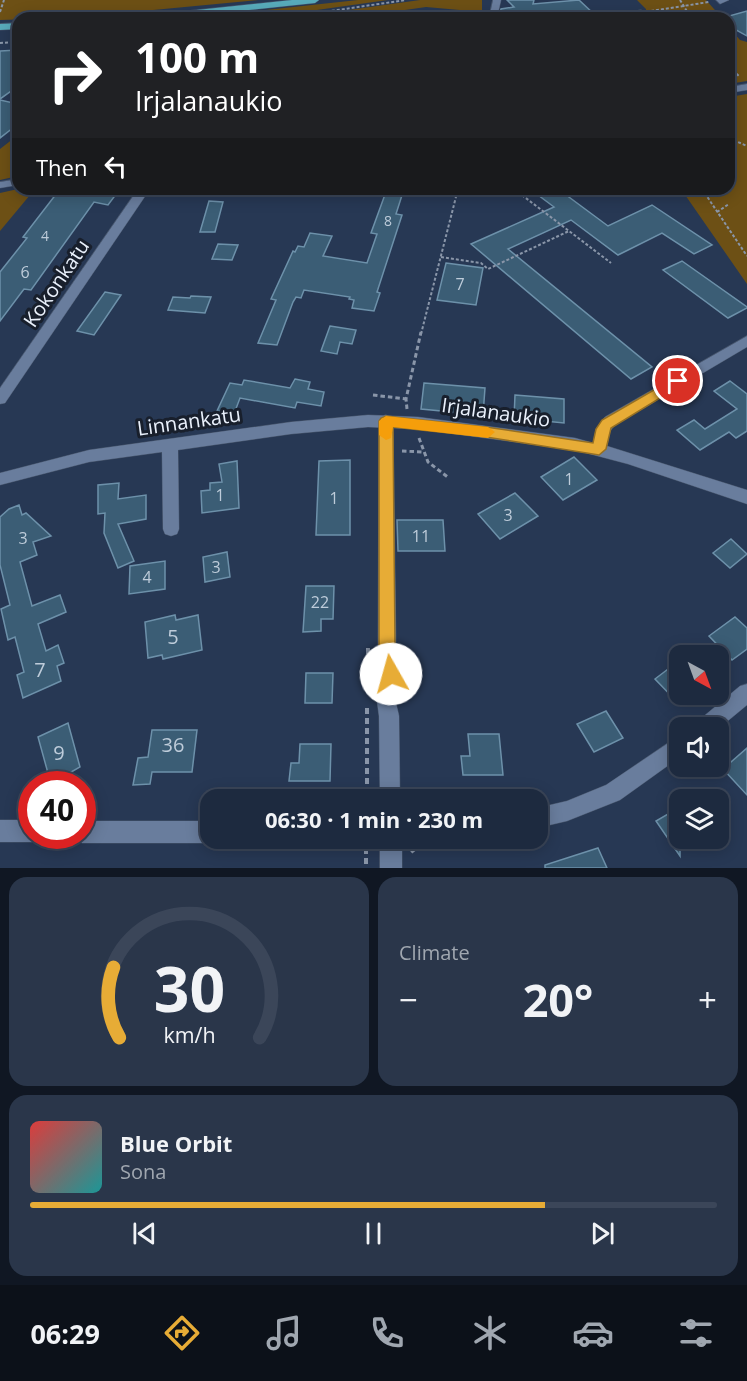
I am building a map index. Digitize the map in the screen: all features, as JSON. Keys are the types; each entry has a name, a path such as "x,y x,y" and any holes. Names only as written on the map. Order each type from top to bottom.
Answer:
{"main road":[{"path":"204,12 315,0"}],"street":[{"path":"720,1 725,0"},
{"name":"Kokonkatu","path":"0,399 140,195"},
{"path":"599,449 603,429 610,421 747,341"},
{"name":"Linnankatu","path":"0,479 89,456 302,427 359,421 386,421"},
{"path":"386,421 387,645 391,669 385,687 385,699 389,716 390,789"},
{"name":"Irjalanaukio","path":"386,421 418,423 599,449 747,497"},
{"path":"171,445 171,529"},
{"path":"718,717 747,693"},
{"path":"548,815 567,811 613,793 669,753"},
{"path":"0,831 18,831"},
{"path":"96,832 200,832"},
{"path":"390,868 391,849"}],"path":[{"path":"0,12 4,0"},
{"path":"323,12 406,0"},
{"path":"680,0 688,12"},
{"path":"647,12 720,1"},
{"path":"449,478 431,466 422,452 418,414 407,409 406,399 456,195"},
{"path":"522,195 611,263"},
{"path":"706,195 747,256"},
{"path":"717,212 729,204"},
{"path":"440,257 481,263 488,269 569,231"},
{"path":"373,394 406,399"},
{"path":"396,450 422,452"},
{"path":"366,849 366,868"}],"shaded area":[{"path":"0,0 258,0 132,12 12,12 12,20 0,20"},
{"path":"358,0 388,0 303,12 248,12"},
{"path":"420,0 482,0 482,12 426,7 391,12 334,12"},
{"path":"637,0 706,0 717,12 646,12"},
{"path":"735,34 740,40 747,42 747,81 735,83"},
{"path":"747,94 747,284 685,195 735,195 735,96"},
{"path":"12,140 12,177 0,180 0,149"},
{"path":"12,190 12,195 30,195 0,231 0,193"}],"building":[{"path":"507,0 534,0 533,4 579,0 592,12 500,12 501,9 514,7"},
{"path":"747,11 747,36 735,29 735,14"},
{"path":"12,50 12,90 0,99 0,51"},
{"path":"0,100 12,103 12,129 0,138"},
{"path":"55,195 116,195 108,205 94,202 31,290 24,289 0,321 0,272 27,238 23,237"},
{"path":"385,195 402,195 396,214 402,215 377,292 380,293 374,311 352,308 354,300 349,299 350,297 304,290 301,298 296,297 293,302 277,345 258,343 276,300 271,299 293,251 295,252 298,246 304,247 310,233 332,236 323,256 367,263 377,234 371,233"},
{"path":"538,195 566,195 608,226 652,205 712,245 694,254 662,233 618,255 571,220 508,249 652,367 631,379 471,244 554,207"},
{"path":"209,201 223,202 215,232 200,232"},
{"path":"218,244 238,245 232,260 212,259"},
{"path":"682,261 747,308 728,318 663,270"},
{"path":"446,263 483,268 476,305 437,300"},
{"path":"105,292 121,295 94,335 77,331"},
{"path":"191,296 211,297 205,313 168,310 173,297 190,298"},
{"path":"330,326 356,330 352,344 340,342 337,354 321,351"},
{"path":"295,379 310,382 308,389 324,392 321,406 297,402 295,408 240,398 234,414 217,411 230,383 242,385 244,380 290,388"},
{"path":"730,381 747,394 747,431 736,438 729,432 700,450 677,430 694,420 705,429 737,409 714,391"},
{"path":"424,383 485,388 483,415 421,409"},
{"path":"515,395 564,399 564,423 514,418"},
{"path":"574,457 597,480 563,500 541,477"},
{"path":"350,460 350,535 316,535 319,461"},
{"path":"237,461 239,508 202,513 201,491 210,490 210,483 222,482 219,464"},
{"path":"119,483 118,499 146,495 146,519 118,524 134,561 118,568 104,533 105,513 98,514 98,485"},
{"path":"515,493 538,516 500,539 478,514"},
{"path":"19,505 22,515 26,513 51,536 33,542 37,555 20,562 32,606 60,595 66,612 38,624 46,651 58,645 64,663 57,666 61,681 23,698 17,675 24,672 15,637 8,640 1,609 10,605 0,565 0,517 9,509"},
{"path":"397,520 443,520 445,551 398,551"},
{"path":"731,539 747,554 730,568 713,553"},
{"path":"227,552 230,577 205,582 203,557"},
{"path":"165,561 165,589 129,594 130,566"},
{"path":"306,586 334,586 333,619 321,619 321,631 303,632"},
{"path":"175,615 176,620 198,615 202,650 163,659 162,655 148,658 145,622"},
{"path":"735,617 747,628 747,649 732,660 729,657 729,645 718,645 709,636"},
{"path":"669,668 669,694 655,679"},
{"path":"306,673 333,673 332,703 305,703"},
{"path":"606,711 623,738 594,752 577,724"},
{"path":"68,723 80,767 73,771 47,771 38,737"},
{"path":"152,730 197,730 192,772 152,772 150,784 133,785 138,758 148,757"},
{"path":"468,734 499,734 503,775 463,775 461,756 470,756"},
{"path":"300,744 331,744 330,781 289,781 291,763 299,763"},
{"path":"747,748 747,795 729,776 729,764"},
{"path":"669,813 669,840 656,821"},
{"path":"598,848 607,868 545,868 545,865"}],"slow traffic":[{"path":"386,435 386,421 488,432"}],"route":[{"path":"391,674 387,645 386,421 418,423 599,449 606,424 678,381"}]}
